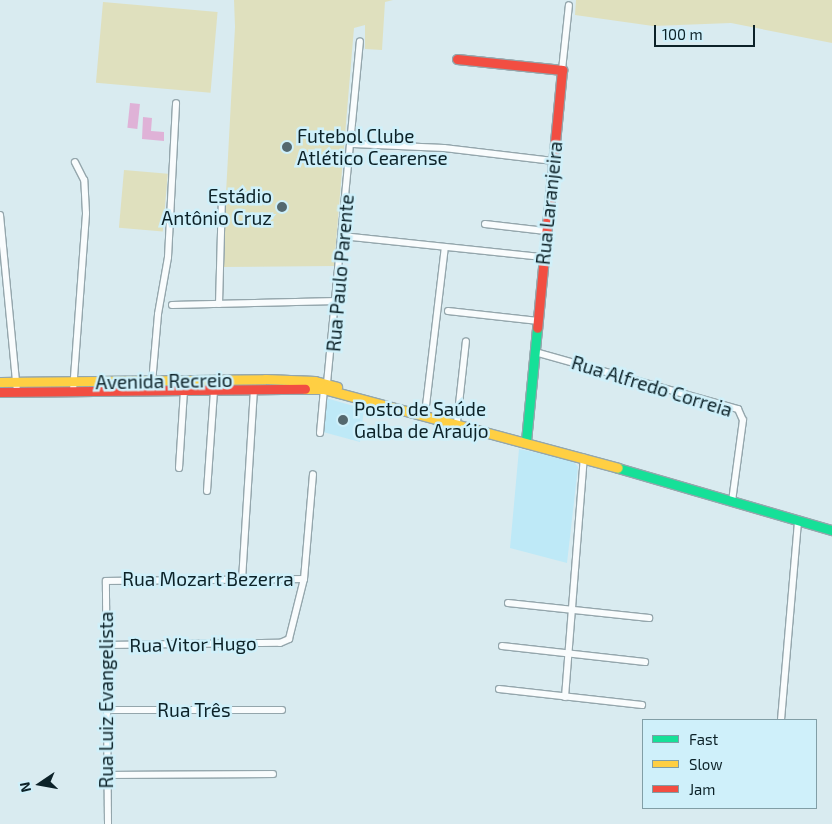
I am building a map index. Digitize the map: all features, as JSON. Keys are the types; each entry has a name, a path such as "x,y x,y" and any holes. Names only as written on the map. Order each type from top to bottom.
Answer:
{"main road":[{"path":"457,59 562,70"},
{"name":"Rua Laranjeira","path":"526,441 562,70"},
{"name":"Avenida Recreio","path":"0,382 17,386 73,387 152,386 265,379 326,386"},
{"name":"Avenida Recreio","path":"0,392 17,386"},
{"name":"Avenida Recreio","path":"152,386 184,390 254,390 326,386"},
{"path":"326,386 526,441 832,530"}],"street":[{"path":"562,70 569,5"},
{"name":"Rua Paulo Parente","path":"320,433 337,301 342,236 353,144 360,42"},
{"path":"152,386 158,314 168,257 176,103"},
{"path":"353,144 444,148 553,161"},
{"path":"73,387 86,213 84,180 75,162"},
{"path":"219,304 222,197"},
{"path":"0,215 17,386"},
{"path":"484,224 546,231"},
{"path":"342,236 543,257"},
{"path":"425,414 445,247"},
{"path":"172,304 337,301"},
{"path":"448,311 538,321"},
{"path":"457,422 466,341"},
{"name":"Rua Alfredo Correia","path":"535,352 738,409 743,420 732,501"},
{"path":"179,468 184,390"},
{"path":"207,491 214,390"},
{"path":"242,580 254,390"},
{"path":"565,697 584,458"},
{"path":"304,579 313,474"},
{"path":"781,719 798,520"},
{"name":"Rua Mozart Bezerra","path":"111,580 304,579"},
{"name":"Rua Vitor Hugo","path":"105,645 280,643 292,635 304,579"},
{"name":"Rua Luiz Evangelista","path":"108,824 105,582 111,580"},
{"path":"508,603 649,618"},
{"path":"502,646 645,662"},
{"path":"499,690 642,705"},
{"name":"Rua Três","path":"106,710 282,710"},
{"path":"106,775 273,774"}],"shaded area":[{"path":"130,103 140,104 137,129 127,128"},
{"path":"143,117 152,118 151,131 164,132 164,141 142,139"},
{"name":"Posto de Saúde Galba de Araújo","path":"326,398 364,409 360,442 323,432"},
{"path":"519,449 572,460 578,467 567,563 510,548"}],"green space":[{"name":"Futebol Clube Atlético Cearense","path":"234,0 393,0 385,2 382,50 365,49 365,25 354,28 334,266 222,267 235,27"},
{"path":"576,0 832,0 832,43 731,23 653,26 575,15"},
{"path":"103,2 218,12 211,93 96,83"},
{"path":"124,170 168,174 163,232 119,228"}],"traffic: fast":[{"path":"526,441 537,328"},
{"path":"618,468 832,530"}],"traffic: slow":[{"path":"0,382 265,379 315,381 337,387"},
{"path":"305,389 324,389 618,468"}],"traffic: jam":[{"path":"457,59 562,70 537,328"},
{"path":"0,392 305,389"}],"place":[{"name":"Futebol Clube Atlético Cearense","path":"287,147"},
{"name":"Estádio Antônio Cruz","path":"282,207"},
{"name":"Posto de Saúde Galba de Araújo","path":"343,420"}]}
